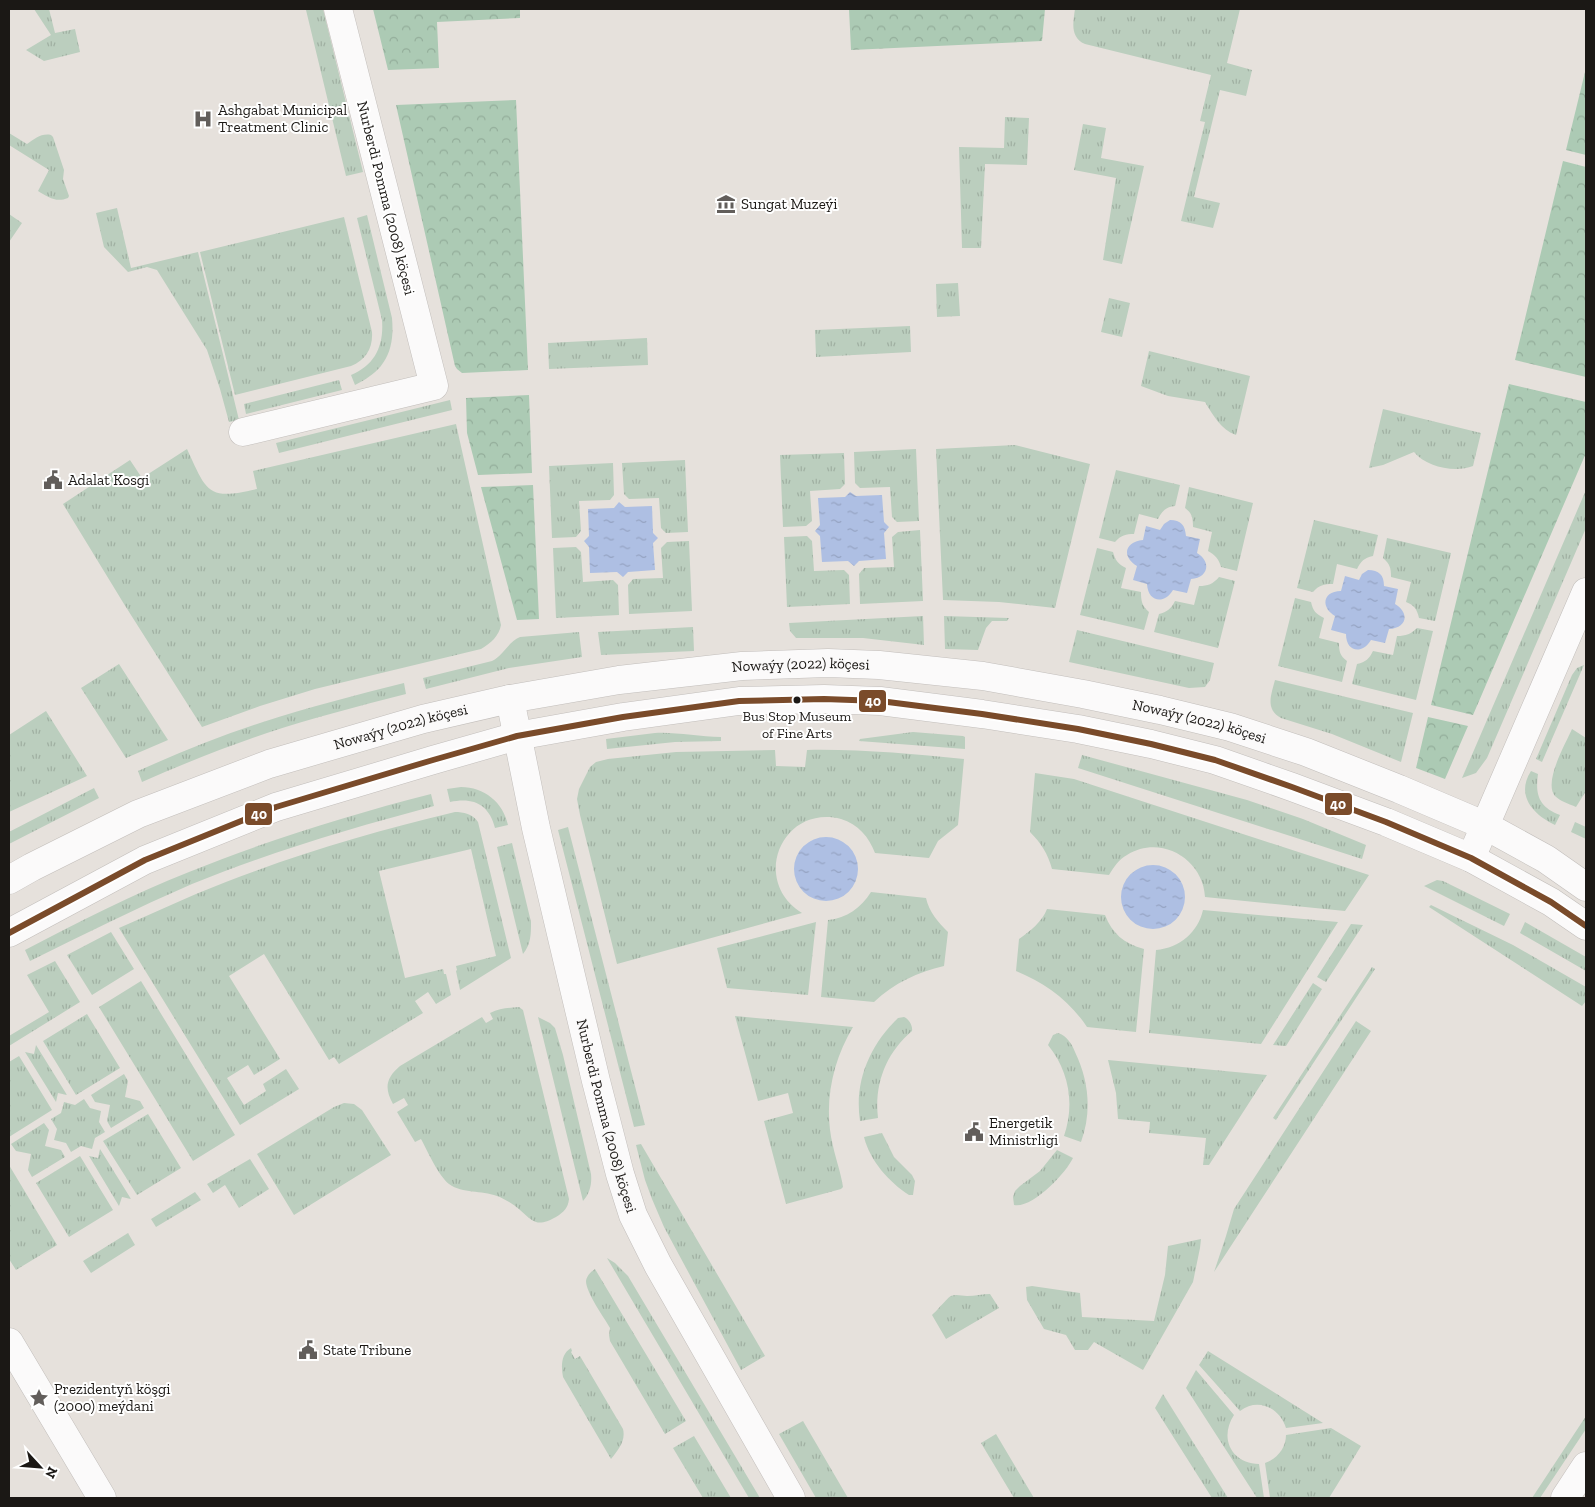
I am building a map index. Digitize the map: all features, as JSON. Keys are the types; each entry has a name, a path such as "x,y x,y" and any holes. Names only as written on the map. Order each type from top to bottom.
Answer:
{"main road":[{"name":"Nurberdi Pomma (2008) köçesi","path":"243,432 434,386 338,9"},
{"path":"1471,858 1586,592"},
{"name":"Nowaýy (2022) köçesi","path":"9,880 138,814 269,764 423,719 510,699 619,680 742,666 828,663 879,665 983,676 1122,702 1230,727 1306,752 1486,826 1581,879"},
{"name":"Nurberdi Pomma (2008) köçesi","path":"510,699 539,837 608,1130 633,1215 658,1265 791,1498"},
{"path":"9,933 52,908 145,860 276,807 517,736 623,718 739,702 824,699 890,702 982,714 1078,729 1215,760 1376,819 1471,858 1552,902 1586,926"},
{"path":"9,1342 102,1498"},
{"path":"1566,1498 1586,1466"}],"green space":[{"path":"34,9 49,9 55,33 75,29 80,52 44,61 26,50 51,35"},
{"path":"323,9 363,172 346,176 306,10"},
{"path":"373,9 539,9 520,10 520,18 437,22 439,68 388,70"},
{"path":"849,9 1045,9 1042,41 851,50"},
{"path":"1075,9 1240,9 1227,63 1252,70 1246,96 1220,90 1194,197 1220,203 1213,228 1181,221 1205,122 1200,121 1211,75 1085,44 1075,34 1073,24"},
{"path":"1586,68 1586,155 1566,150"},
{"path":"516,100 528,370 462,373 455,366 396,105"},
{"path":"1005,117 1029,118 1027,165 985,164 981,248 962,248 959,147 1004,148"},
{"path":"1083,124 1106,128 1101,158 1144,166 1122,264 1103,260 1116,178 1074,170"},
{"path":"9,133 27,144 41,136 51,135 53,137 64,170 63,179 68,198 56,200 38,191 49,170 9,145"},
{"path":"1563,161 1586,167 1586,377 1515,360"},
{"path":"117,208 131,268 198,252 239,420 229,422 207,350 157,270 147,267 128,272 104,247 96,213"},
{"path":"9,214 22,223 9,242"},
{"path":"367,215 392,318 393,330 390,350 386,359 374,373 355,385 351,375 372,360 379,346 382,329 382,320 357,218"},
{"path":"344,217 372,332 368,353 351,366 235,395 200,252"},
{"path":"958,283 960,316 937,317 936,284"},
{"path":"1109,298 1130,303 1122,337 1101,332"},
{"path":"910,326 911,352 816,357 815,330"},
{"path":"647,338 648,365 549,369 548,343"},
{"path":"1149,351 1250,376 1236,435 1222,426 1205,402 1168,396 1141,386"},
{"path":"339,380 342,390 246,414 244,404"},
{"path":"1509,384 1586,402 1586,453 1473,715 1431,705"},
{"path":"529,395 532,473 478,475 467,433 466,398"},
{"path":"450,400 452,410 279,453 276,443"},
{"path":"1383,409 1481,433 1473,466 1458,469 1441,467 1426,462 1414,452 1383,465 1369,468"},
{"path":"456,424 501,625 494,639 481,649 315,689 202,727 63,504 130,460 142,478 187,449 205,484 211,490 228,494 257,489 253,471"},
{"path":"1015,445 1090,464 1055,608 999,602 943,600 936,449"},
{"path":"916,449 919,521 897,522 892,517 890,487 860,488 855,483 854,452"},
{"path":"844,453 845,484 840,489 810,491 812,521 806,526 783,527 780,455"},
{"path":"685,460 688,532 666,533 661,528 659,498 629,499 624,494 622,463"},
{"path":"613,463 614,495 610,500 579,501 581,531 576,537 552,538 549,466"},
{"path":"1116,470 1180,485 1175,506 1165,510 1158,519 1139,514 1134,534 1124,535 1115,542 1099,538"},
{"path":"533,485 539,619 517,620 481,487"},
{"path":"1189,487 1253,503 1237,571 1221,567 1213,554 1208,551 1212,532 1193,527 1192,516 1185,508"},
{"path":"1586,490 1586,528 1487,758 1476,773 1462,778"},
{"path":"1314,520 1378,535 1373,556 1363,560 1357,569 1337,564 1333,584 1322,585 1313,592 1297,588"},
{"path":"920,530 923,601 860,604 859,574 864,568 894,567 892,537 898,532"},
{"path":"807,536 812,541 814,571 844,570 849,575 850,604 787,607 784,537"},
{"path":"1387,538 1451,553 1435,621 1419,618 1415,608 1406,602 1411,582 1391,577 1390,566 1383,558"},
{"path":"689,541 692,611 629,614 628,585 633,579 663,578 661,548 667,542"},
{"path":"576,547 581,552 583,582 613,580 618,585 619,615 556,618 553,548"},
{"path":"1097,548 1113,552 1117,562 1126,568 1121,588 1141,592 1142,603 1149,612 1144,630 1080,615"},
{"path":"1219,577 1235,581 1218,648 1154,632 1159,614 1168,610 1175,601 1194,605 1199,586 1210,584"},
{"path":"1295,598 1311,602 1315,612 1324,618 1319,638 1339,643 1340,653 1347,661 1342,682 1278,666"},
{"path":"923,616 924,645 863,638 796,638 790,631 789,623"},
{"path":"944,616 1009,618 1007,621 992,621 986,628 978,650 945,649"},
{"path":"693,627 694,651 601,655 598,632"},
{"path":"1417,628 1433,631 1416,700 1352,684 1357,664 1367,660 1373,651 1393,655 1397,636 1413,632"},
{"path":"1077,630 1214,663 1210,680 1205,687 1189,688 1069,662"},
{"path":"579,632 582,657 509,668 426,689 423,678 492,661 520,637"},
{"path":"119,664 168,740 126,758 81,688"},
{"path":"1584,665 1542,762 1536,759 1572,675 1577,668"},
{"path":"1275,680 1413,713 1401,762 1332,734 1281,718 1273,710 1270,701"},
{"path":"404,683 406,694 318,717 267,733 204,756 142,782 138,771 199,745 263,722 315,706"},
{"path":"46,711 87,776 9,812 9,735"},
{"path":"1428,717 1468,726 1445,779 1416,768"},
{"path":"1572,729 1586,738 1586,791 1576,807 1557,798 1552,790 1557,762"},
{"path":"913,732 963,736 965,737 965,749 859,741 860,739"},
{"path":"655,733 721,737 721,741 675,742 607,749 606,739"},
{"path":"775,750 776,766 805,767 807,750 866,751 964,759 958,825 938,841 929,858 875,853 870,842 858,828 841,819 820,817 803,823 789,834 780,848 776,865 778,883 786,899 802,913 617,964 577,799 579,789 590,767 596,762 608,759 676,752"},
{"path":"1082,755 1247,800 1303,819 1366,845 1362,859 1078,768"},
{"path":"1531,771 1538,774 1538,794 1543,804 1560,815 1555,825 1540,816 1529,804 1525,789"},
{"path":"1035,773 1074,779 1369,875 1345,911 1205,897 1197,871 1188,861 1166,849 1153,847 1140,849 1127,855 1119,861 1109,875 1052,869 1044,849 1030,832"},
{"path":"461,787 477,790 491,797 502,809 508,825 495,828 489,813 479,804 466,801 450,802 447,789"},
{"path":"94,788 99,798 9,844 9,832"},
{"path":"431,794 434,806 312,841 221,872 151,902 30,961 25,950 127,899 219,860 309,829"},
{"path":"455,812 468,814 478,822 511,958 460,990 456,966 496,956 471,849 379,871 405,978 443,969 451,995 436,1004 428,992 415,1001 423,1013 339,1064 334,1057 329,1060 264,954 229,976 280,1059 254,1075 248,1065 227,1078 244,1105 266,1091 263,1084 286,1069 299,1089 240,1125 119,928 196,894 260,869 357,838"},
{"path":"1575,822 1586,827 1586,839 1571,832"},
{"path":"568,827 645,1125 634,1127 558,830"},
{"path":"512,843 531,922 529,943 523,954 497,847"},
{"path":"1437,880 1443,881 1510,914 1504,926 1424,886"},
{"path":"871,892 926,898 934,916 948,932 944,966 925,971 907,979 890,989 874,1002 821,997 828,920 841,917 853,911 863,903"},
{"path":"1431,905 1513,945 1586,987 1586,1001 1582,1006 1429,907"},
{"path":"1047,909 1105,915 1111,927 1120,937 1130,944 1144,949 1136,1032 1087,1027 1080,1017 1056,993 1016,971 1019,939 1039,922"},
{"path":"1203,910 1338,922 1261,1044 1149,1033 1156,950 1173,946 1187,938 1201,918"},
{"path":"816,922 808,995 727,988 717,948"},
{"path":"1525,922 1586,957 1586,971 1520,933"},
{"path":"1351,924 1363,925 1326,982 1317,977"},
{"path":"111,932 134,969 92,995 67,955"},
{"path":"55,961 80,1002 9,1046 9,1036 49,1012 27,975"},
{"path":"1372,967 1375,969 1276,1120 1273,1118"},
{"path":"141,981 235,1135 193,1161 99,1007"},
{"path":"1313,983 1322,989 1286,1046 1273,1045"},
{"path":"519,1007 523,1010 569,1199 567,1207 561,1213 550,1220 540,1223 533,1221 515,1206 500,1197 466,1191 449,1184 437,1169 421,1139 415,1142 397,1112 408,1105 404,1098 393,1104 388,1093 389,1079 400,1066 482,1017 486,1023 493,1019 490,1013 501,1009"},
{"path":"87,1014 120,1068 76,1095 43,1041"},
{"path":"735,1016 853,1027 835,1069 829,1100 830,1131 843,1187 841,1189 786,1204 764,1121 793,1113 788,1093 758,1101"},
{"path":"538,1017 555,1028 563,1055 591,1174 590,1188 583,1201"},
{"path":"904,1017 908,1019 912,1031 895,1049 884,1070 878,1093 878,1118 860,1121 859,1092 866,1065 879,1040 898,1018"},
{"path":"1356,1021 1371,1031 1214,1272 1234,1209"},
{"path":"1058,1033 1067,1038 1072,1046 1080,1063 1086,1085 1088,1108 1081,1142 1064,1136 1069,1112 1068,1088 1061,1066 1048,1045 1053,1035"},
{"path":"36,1045 67,1095 58,1093 56,1102 25,1052 34,1054"},
{"path":"19,1056 52,1110 9,1137 9,1062"},
{"path":"1108,1060 1267,1075 1209,1165 1203,1165 1206,1138 1149,1133 1150,1122 1118,1119 1116,1093"},
{"path":"124,1074 128,1081 125,1097 140,1101 144,1108 111,1128 107,1121 110,1105 95,1102 91,1095"},
{"path":"84,1099 90,1108 101,1111 99,1122 105,1132 95,1138 92,1149 81,1146 71,1152 66,1143 54,1140 57,1129 51,1119 61,1113 64,1102 75,1105"},
{"path":"344,1103 354,1104 362,1110 391,1155 294,1215 257,1154 334,1107"},
{"path":"148,1114 181,1168 137,1195 103,1141"},
{"path":"44,1123 49,1130 45,1146 61,1150 65,1157 32,1177 28,1170 31,1154 16,1151 11,1144"},
{"path":"882,1133 894,1157 912,1175 915,1181 913,1195 909,1195 894,1184 881,1170 867,1146 864,1137"},
{"path":"641,1144 765,1356 741,1370 664,1227 645,1180 636,1145"},
{"path":"100,1149 131,1199 122,1197 119,1206 89,1156 98,1158"},
{"path":"1057,1150 1073,1158 1056,1181 1039,1196 1021,1205 1014,1205 1013,1197 1015,1191 1040,1171"},
{"path":"80,1156 113,1210 69,1237 36,1183"},
{"path":"250,1159 269,1189 239,1208 225,1185 213,1193 207,1184"},
{"path":"9,1165 57,1245 16,1270 9,1259"},
{"path":"195,1192 201,1200 156,1227 151,1219"},
{"path":"128,1233 135,1245 91,1273 83,1261"},
{"path":"1201,1239 1193,1282 1143,1370 1094,1342 1088,1350 1075,1350 1066,1335 1044,1329 1027,1300 1026,1287 1032,1286 1080,1293 1082,1317 1154,1321 1165,1275 1168,1246"},
{"path":"607,1258 628,1276 760,1498 749,1498"},
{"path":"595,1269 686,1421 665,1434 610,1341 610,1328 589,1292 586,1281 589,1274"},
{"path":"990,1294 999,1308 946,1339 932,1315 947,1299 955,1295"},
{"path":"571,1348 575,1359 580,1356 623,1429 624,1433 619,1449 611,1459 563,1377 563,1361 565,1354"},
{"path":"1208,1351 1323,1423 1286,1428 1279,1415 1268,1407 1254,1405 1240,1411 1199,1365"},
{"path":"1196,1370 1234,1415 1228,1432 1230,1448 1241,1459 1249,1463 1259,1464 1264,1498 1257,1498 1186,1388"},
{"path":"1163,1394 1228,1498 1212,1498 1155,1408"},
{"path":"1586,1416 1586,1429 1540,1498 1532,1498"},
{"path":"803,1421 848,1498 816,1498 779,1434"},
{"path":"1331,1428 1361,1446 1329,1498 1270,1498 1265,1463 1273,1459 1280,1452 1286,1440 1286,1435"},
{"path":"996,1434 1034,1498 1014,1498 981,1443"},
{"path":"694,1436 731,1498 703,1498 673,1448"}],"water":[{"path":"850,492 856,496 882,495 884,522 889,527 884,533 886,559 859,561 854,566 848,561 822,562 820,536 815,531 820,525 818,498 845,497"},
{"path":"619,502 625,507 652,506 653,533 658,538 653,543 655,570 628,572 623,577 617,572 590,573 589,547 584,541 589,536 588,509 614,508"},
{"path":"1170,520 1182,524 1186,536 1200,539 1197,553 1205,561 1206,569 1201,576 1191,579 1187,593 1173,590 1165,598 1157,599 1150,595 1147,584 1133,580 1137,566 1129,558 1127,550 1132,544 1143,540 1146,526 1160,530"},
{"path":"1368,570 1380,574 1384,586 1398,589 1395,604 1403,612 1404,619 1400,626 1389,629 1385,643 1371,640 1363,648 1355,649 1349,645 1346,634 1331,630 1335,616 1327,608 1326,600 1330,594 1341,591 1345,576 1359,580 1362,574"},
{"path":"820,837 832,837 849,846 856,857 858,869 856,881 849,892 832,901 820,901 808,896 799,887 794,875 794,863 799,851 808,842"},
{"path":"1147,865 1159,865 1176,874 1183,885 1185,897 1183,909 1176,920 1159,929 1147,929 1135,924 1126,915 1121,903 1121,891 1126,879 1135,870"}],"transit line":[{"name":"40","path":"9,933 145,860 276,807 433,760 517,736 623,717 739,701 824,699 880,701 982,714 1078,729 1215,760 1386,822 1471,858 1551,902 1586,926"}],"place":[{"name":"Ashgabat Municipal Treatment Clinic","path":"203,119"},
{"name":"Sungat Muzeýi","path":"726,204"},
{"name":"Adalat Kosgi","path":"53,480"},
{"name":"Bus Stop Museum of Fine Arts","path":"797,700"},
{"name":"Energetik Ministrligi","path":"974,1132"},
{"name":"State Tribune","path":"308,1350"},
{"name":"Prezidentyň köşgi (2000) meýdani","path":"39,1398"}]}
